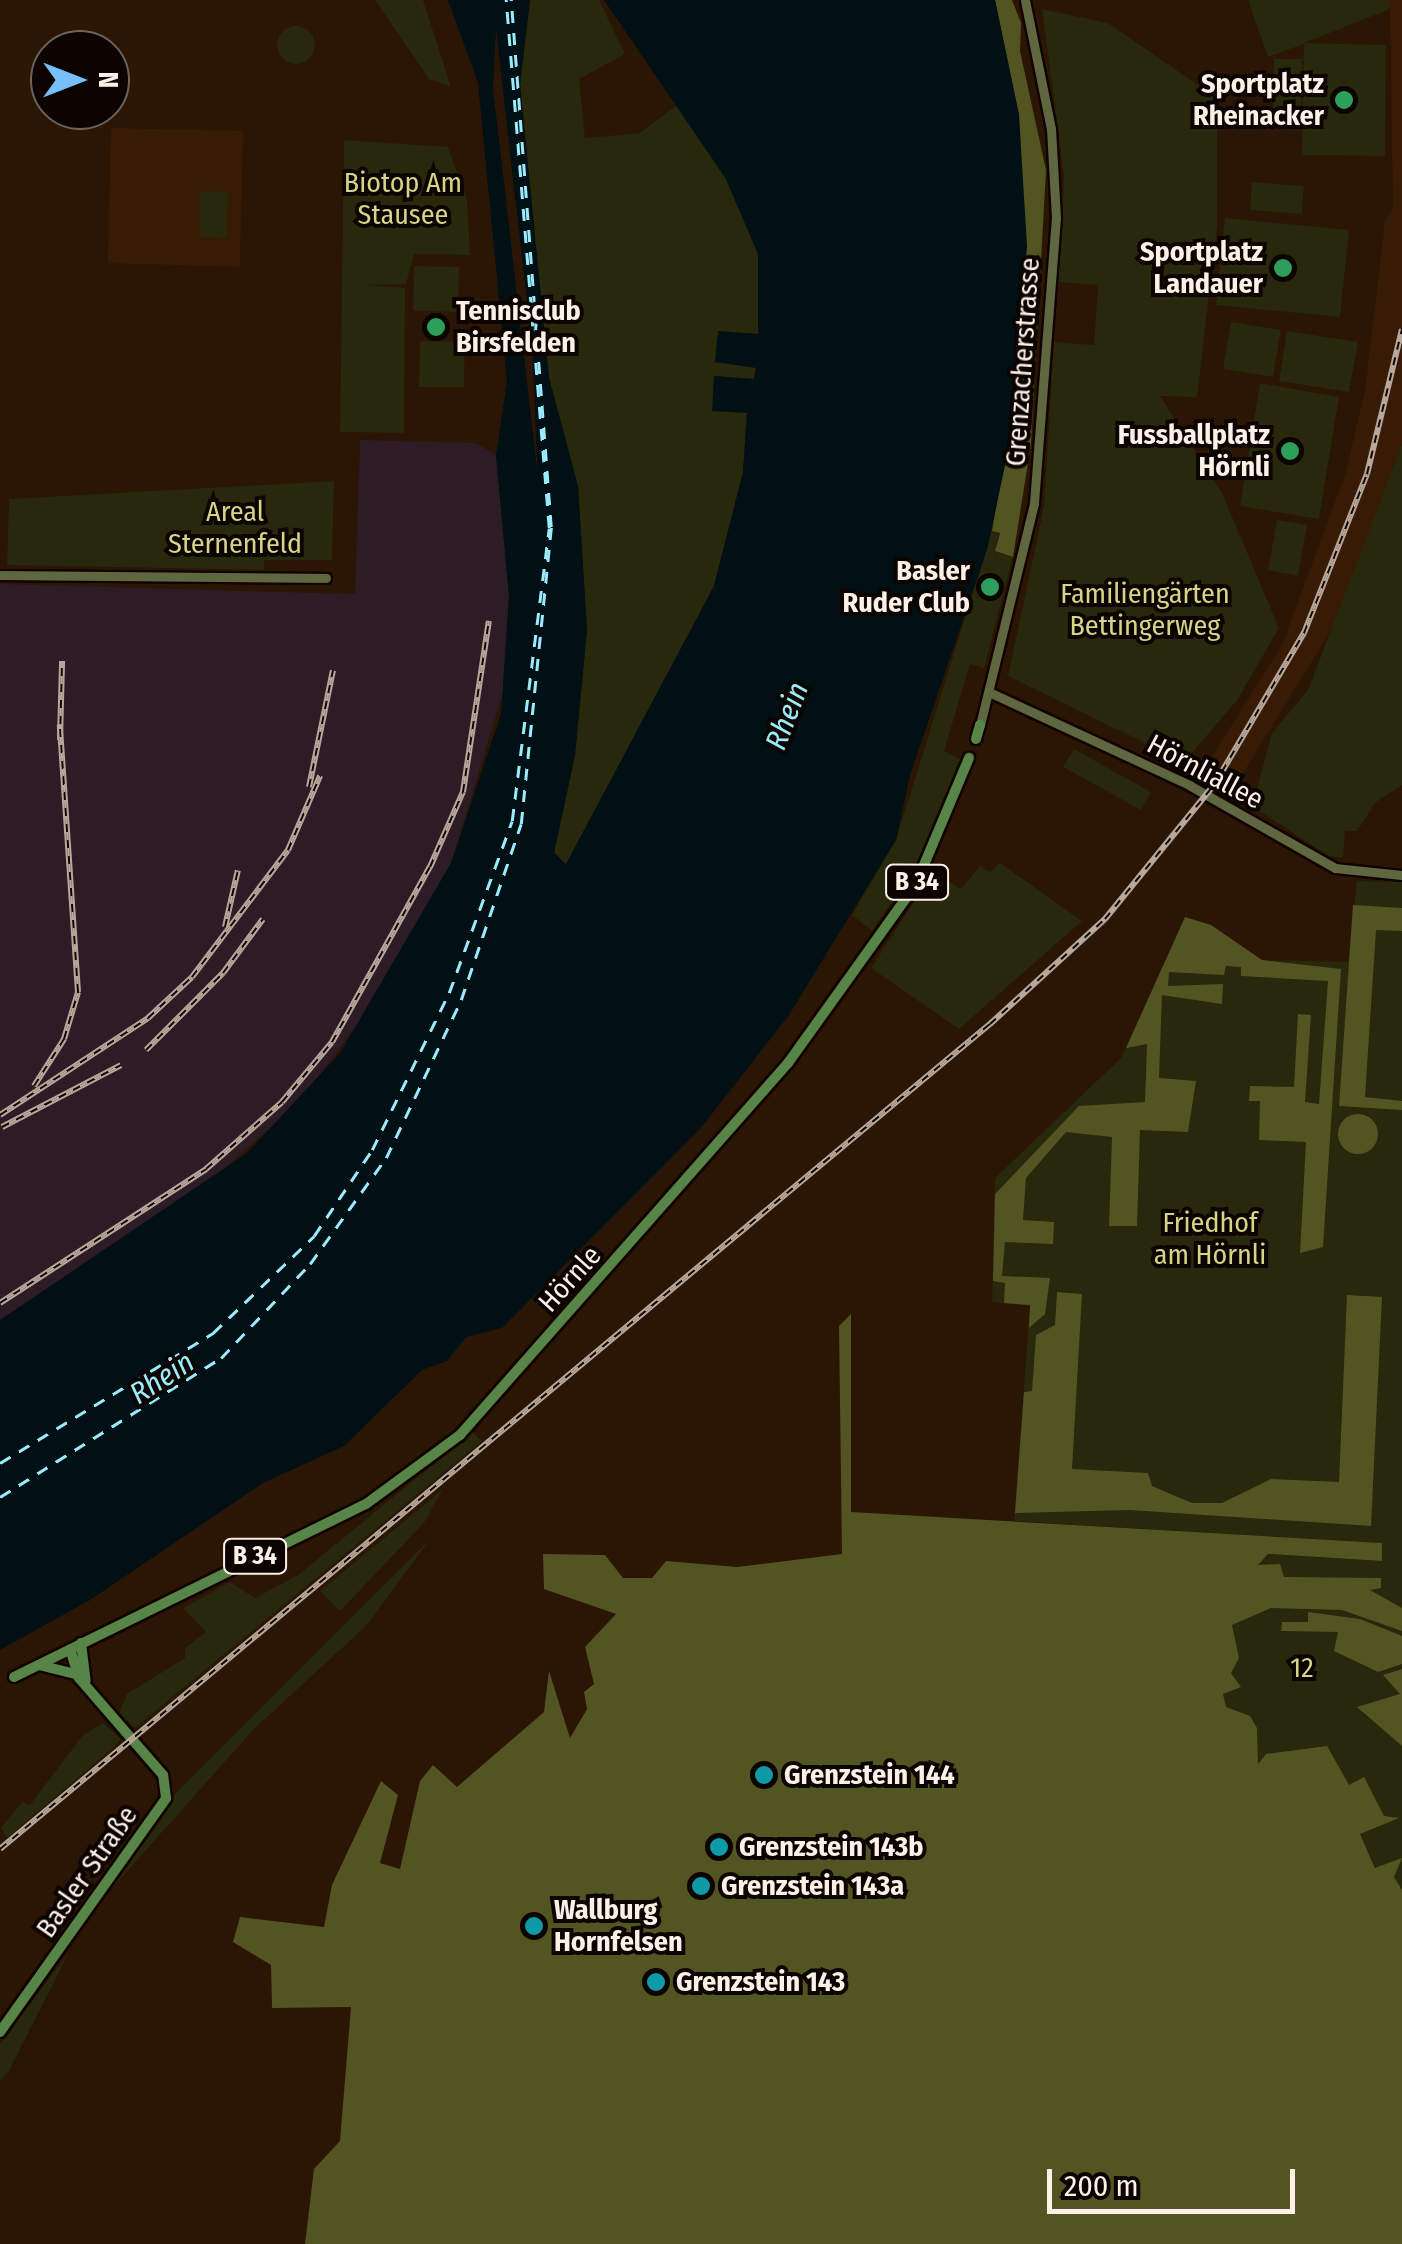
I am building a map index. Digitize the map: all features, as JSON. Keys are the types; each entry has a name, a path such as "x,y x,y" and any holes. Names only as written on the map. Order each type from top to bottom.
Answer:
{"main road":[{"path":"976,739 980,724"},
{"name":"Hörnle","path":"75,1646 366,1504 460,1435 788,1063 916,884 969,758"},
{"path":"38,1665 81,1677 75,1646"},
{"name":"B 34","path":"14,1676 75,1646"},
{"name":"Basler Straße","path":"0,2032 160,1809 166,1784 81,1677"}],"street":[{"name":"Grenzacherstrasse","path":"980,724 1034,503 1056,218 1051,129 1025,0"},
{"path":"0,574 326,578"},
{"name":"Hörnliallee","path":"990,692 1188,785 1335,868 1402,874"}],"shaded area":[{"path":"995,0 1012,0 1021,23 1020,51 1046,170 1031,444 1013,557 995,551 1000,533 992,531 1017,386 1019,115"},
{"path":"1390,0 1402,0 1402,444 1336,622 1232,791 1203,771 1282,645 1345,475 1365,391 1385,221 1393,209"},
{"path":"111,130 243,131 240,267 108,263"},
{"path":"360,440 476,443 496,455 509,596 505,686 451,863 372,1005 300,1101 209,1182 0,1320 0,584 355,594"},
{"path":"1353,905 1402,908 1402,931 1376,930 1365,1097 1402,1101 1402,1110 1339,1106"},
{"path":"1185,917 1211,925 1262,960 1341,969 1323,1247 1300,1253 1306,1142 1259,1140 1260,1101 1249,1101 1250,1086 1294,1087 1298,1014 1311,1015 1305,1102 1319,1104 1328,981 1241,976 1241,967 1226,966 1224,975 1169,972 1168,986 1223,984 1222,1004 1162,995 1159,1078 1196,1081 1188,1132 1140,1130 1137,1226 1109,1226 1112,1137 1066,1132 1026,1178 1023,1220 1054,1222 1053,1244 1005,1242 1002,1276 1050,1278 1045,1314 1029,1328 1030,1305 1004,1303 1005,1283 993,1281 995,1194 1079,1106 1145,1102 1147,1044 1126,1048"},
{"path":"1358,1114 1372,1120 1378,1134 1372,1148 1358,1154 1344,1148 1338,1134 1344,1120"},
{"path":"1057,1292 1082,1294 1072,1469 1148,1473 1152,1486 1192,1503 1222,1503 1271,1479 1339,1482 1347,1295 1382,1297 1371,1526 1130,1510 1015,1513 1024,1392 1032,1391 1036,1335 1055,1325"},
{"path":"851,1314 851,1512 1382,1543 1382,1561 1268,1554 1258,1565 1280,1564 1284,1577 1381,1578 1381,1588 1370,1590 1402,1608 1402,1631 1342,1610 1271,1608 1232,1625 1239,1658 1231,1673 1241,1687 1223,1694 1226,1707 1250,1716 1257,1728 1258,1764 1266,1754 1327,1746 1349,1785 1364,1777 1384,1816 1399,1818 1360,1834 1375,1868 1402,1858 1394,1877 1402,1890 1402,2244 305,2244 314,2169 340,2141 351,2007 272,2008 271,1965 233,1942 240,1917 324,1927 332,1885 381,1781 398,1795 380,1863 400,1869 420,1781 433,1765 457,1787 544,1712 549,1671 570,1738 587,1709 584,1692 594,1684 585,1647 616,1614 544,1589 543,1554 605,1555 623,1578 652,1578 666,1561 737,1567 842,1554 839,1326"},
{"path":"1308,1612 1360,1619 1402,1636 1402,1664 1378,1672 1334,1651 1338,1632 1281,1631 1282,1622 1308,1622"},
{"path":"1402,1669 1402,1746 1357,1707 1400,1694 1383,1675"}],"green space":[{"path":"375,0 423,0 451,87 429,79"},
{"path":"530,0 599,0 625,54 579,79 585,138 640,133 678,104 726,179 758,254 758,334 718,331 756,367 754,380 715,376 747,412 743,472 714,586 566,865 554,852 575,755 587,630 578,486 549,378 520,84"},
{"name":"Sportplatz Rheinacker","path":"1248,0 1390,0 1390,9 1304,43 1386,45 1385,156 1302,155 1304,44 1268,57"},
{"name":"Familiengärten Bettingerweg","path":"1042,9 1108,23 1217,98 1217,228 1197,397 1160,396 1222,493 1279,628 1238,699 1184,762 1008,676 1044,506 1054,342 1094,345 1098,285 1058,282 1064,177"},
{"path":"296,26 309,32 315,45 309,58 296,64 283,58 277,45 283,32"},
{"path":"1274,59 1302,59 1301,124 1273,123"},
{"name":"Biotop Am Stausee","path":"344,140 448,147 467,200 470,255 414,254 406,284 367,285 405,288 404,433 340,432"},
{"path":"1252,182 1304,186 1302,214 1250,210"},
{"path":"200,191 228,192 227,238 199,237"},
{"name":"Sportplatz Landauer","path":"1225,218 1349,230 1340,317 1216,305"},
{"path":"414,266 459,267 458,312 413,311"},
{"path":"1231,322 1281,330 1273,377 1223,369"},
{"path":"1287,331 1358,342 1349,392 1279,381"},
{"path":"420,341 465,342 464,387 419,387"},
{"name":"Fussballplatz Hörnli","path":"1260,383 1339,397 1319,519 1240,506"},
{"path":"1402,444 1402,785 1376,802 1357,831 1345,831 1343,858 1328,856 1252,806 1272,733 1308,690"},
{"name":"Areal Sternenfeld","path":"334,481 332,560 264,560 264,570 7,565 9,499"},
{"path":"1277,520 1307,525 1298,576 1268,570"},
{"path":"992,531 999,533 995,552 1013,557 984,668 970,664 944,751 968,763 957,766 926,851 872,931 852,915 896,840"},
{"path":"1074,749 1151,792 1141,810 1063,767"},
{"path":"1000,863 1082,921 959,1029 871,968 933,872 961,889 980,866 990,872"},
{"name":"Friedhof am Hörnli","path":"1357,881 1402,882 1402,1923 1352,1818 1217,1775 1210,1620 1267,1554 1381,1561 1382,1543 1014,1521 1030,1306 992,1302 995,1178 1121,1058 1168,958 1348,962"},
{"path":"473,1432 482,1441 135,1728 119,1713 127,1694 185,1658 185,1648 206,1632 183,1608 230,1582 255,1598 298,1575"},
{"path":"443,1489 424,1523 340,1611 320,1591"},
{"path":"430,1539 367,1625 253,1730 105,1896 176,1793"},
{"path":"103,1723 121,1739 7,1838 1,1828 22,1802 30,1805 83,1735"},
{"path":"69,1952 8,2073 0,2080 0,2044"}],"water":[{"name":"Rhein","path":"448,0 530,0 520,84 549,378 578,486 587,630 575,755 554,853 566,864 714,586 743,472 747,413 712,411 714,376 754,379 756,368 715,362 718,331 758,334 758,254 726,179 604,0 995,0 1019,115 1027,246 1010,442 987,550 910,775 896,840 789,1015 700,1129 502,1328 466,1337 447,1361 422,1370 344,1446 263,1483 90,1600 0,1650 0,1320 247,1153 340,1053 451,863 501,714 509,596 496,455 507,382 478,83","holes":["496,28 532,346 538,477 493,88"]}],"ferry route":[{"path":"0,1463 213,1333 314,1236 372,1150 449,993 512,821 549,528 506,0"},
{"path":"0,1497 221,1358 310,1264 386,1158 461,1000 521,824 551,527 511,0"}],"railway":[{"path":"0,1849 990,1024 1105,919 1214,785 1304,633 1367,474 1402,329"},
{"path":"0,1303 206,1169 282,1102 332,1042 430,867 463,792 489,621"},
{"path":"60,740 62,661"},
{"path":"309,787 333,670"},
{"path":"34,1086 64,1039 78,992 60,725"},
{"path":"0,1115 148,1018 192,977 288,850 320,776"},
{"path":"225,927 238,870"},
{"path":"146,1050 223,973 263,919"},
{"path":"2,1127 121,1065"}],"place":[{"name":"Sportplatz Rheinacker","path":"1344,100"},
{"name":"Sportplatz Landauer","path":"1283,268"},
{"name":"Tennisclub Birsfelden","path":"436,327"},
{"name":"Fussballplatz Hörnli","path":"1290,451"},
{"name":"Basler Ruder Club","path":"990,587"},
{"name":"Grenzstein 144","path":"764,1775"},
{"name":"Grenzstein 143b","path":"719,1847"},
{"name":"Grenzstein 143a","path":"701,1886"},
{"name":"Wallburg Hornfelsen","path":"534,1926"},
{"name":"Grenzstein 143","path":"656,1982"}],"park label":[{"name":"12","path":"1302,1668"}]}
